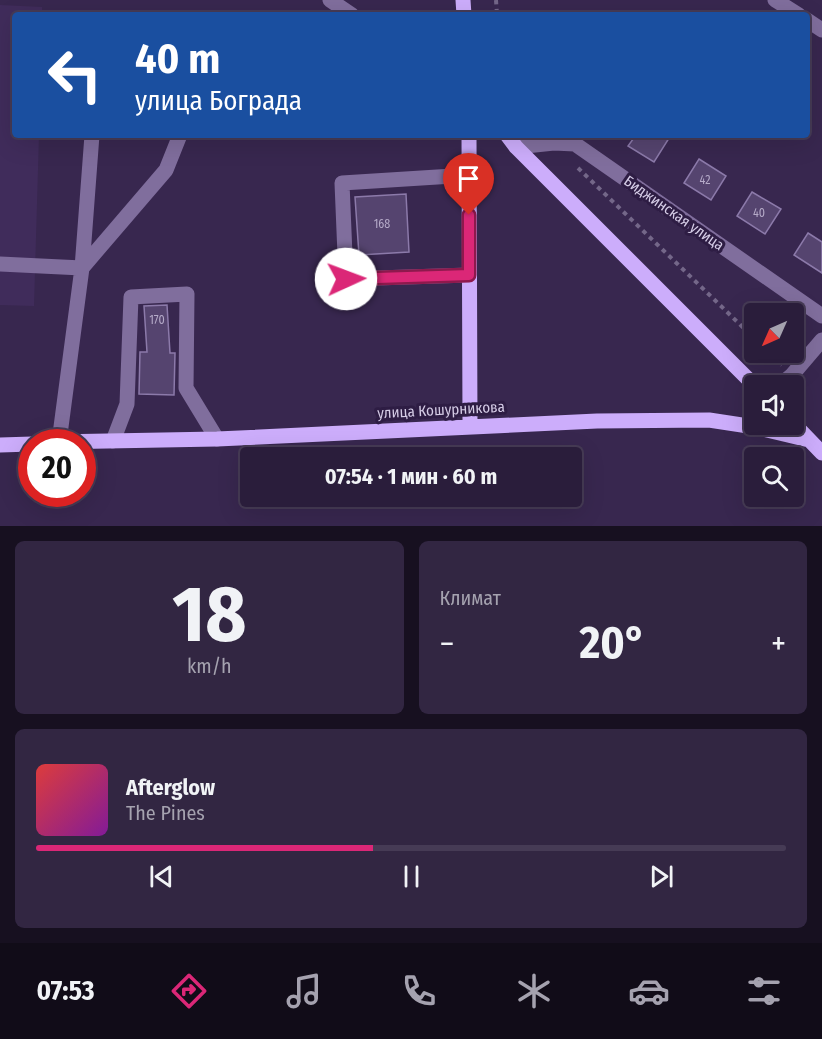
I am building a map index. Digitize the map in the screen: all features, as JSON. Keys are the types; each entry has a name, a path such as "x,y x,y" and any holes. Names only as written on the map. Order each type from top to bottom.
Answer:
{"main road":[{"path":"469,138 470,426"},
{"path":"512,141 744,375"},
{"name":"улица Кошурникова","path":"96,441 216,439 470,426 709,420 755,427 809,441 822,453"},
{"path":"804,435 809,441"},
{"path":"0,445 18,444"}],"street":[{"path":"330,0 348,12"},
{"path":"775,0 794,12"},
{"path":"61,429 82,268 92,138"},
{"path":"82,268 166,170 179,138"},
{"name":"Биджинская улица","path":"512,141 575,144 822,316"},
{"path":"469,175 342,183 346,279 469,275"},
{"path":"0,264 82,268"},
{"path":"113,441 127,404 131,297 187,294 186,388 216,439"},
{"path":"792,375 822,340"}],"path":[{"path":"577,168 744,328"}],"shaded area":[{"path":"0,5 42,7 42,12 12,12 12,138 39,138 34,306 0,305"}],"building":[{"path":"634,138 669,138 654,162 628,146"},
{"path":"699,159 726,176 711,200 684,183"},
{"path":"752,192 781,209 765,234 737,216"},
{"path":"406,194 409,252 359,255 355,197"},
{"path":"808,233 822,242 822,273 794,255"},
{"path":"167,305 170,353 175,353 174,395 139,394 140,352 147,352 144,306"}],"route":[{"path":"346,279 469,275 469,215"}]}
